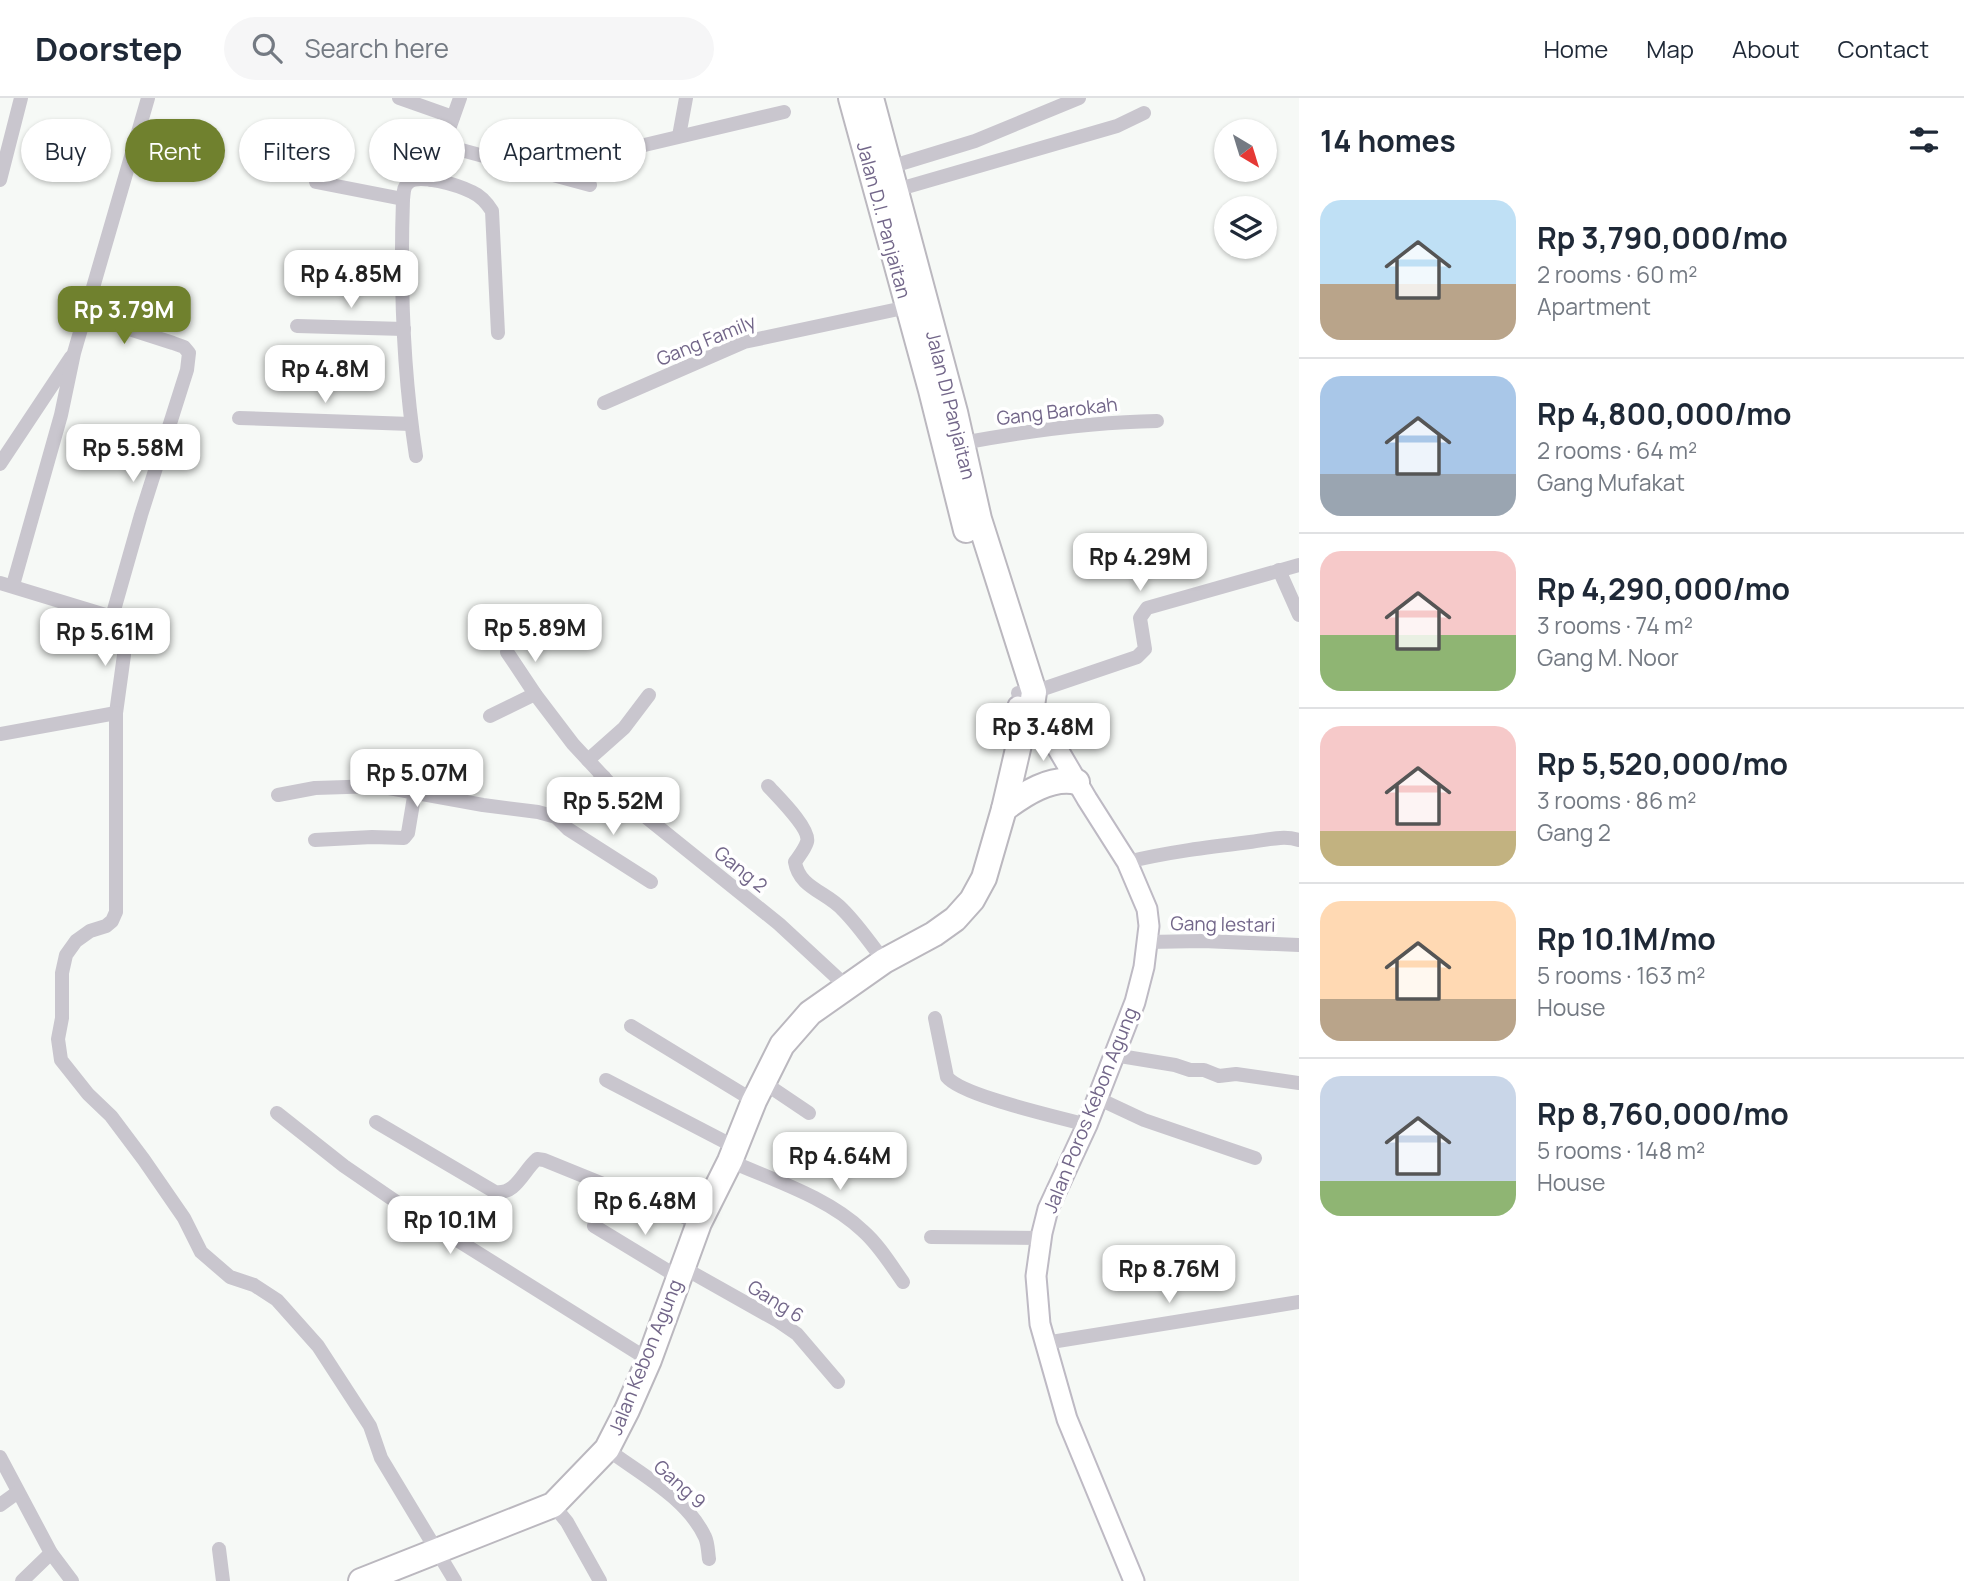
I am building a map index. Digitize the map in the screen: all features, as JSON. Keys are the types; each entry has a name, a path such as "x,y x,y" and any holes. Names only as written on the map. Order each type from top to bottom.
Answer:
{"highway":[{"name":"Jalan D.I. Panjaitan","path":"851,98 895,225 908,307 963,521 1025,701"},
{"name":"Jalan DI Panjaitan","path":"871,98 893,179 895,225 962,443 1025,701"},
{"name":"Jalan Kebon Agung","path":"379,1578 553,1505 607,1449 649,1360 699,1223 733,1154 758,1091 782,1045 810,1013 884,961 934,934 955,919 972,900 984,878 1004,809 1021,736 1025,701"},
{"path":"1004,809 1046,784 1077,782"}],"main road":[{"name":"Jalan Poros Kebon Agung","path":"1025,701 1049,734 1127,862 1147,909 1144,967 1135,1002 1087,1125 1048,1209 1036,1276 1040,1324 1068,1419 1134,1581"}],"street":[{"path":"0,180 21,98"},
{"path":"112,617 7,584 61,415 74,353 148,98"},
{"path":"399,98 453,117 460,98"},
{"path":"679,136 686,98"},
{"path":"893,179 1079,98"},
{"path":"646,144 784,112"},
{"path":"893,179 1117,126 1144,113"},
{"path":"465,151 590,185"},
{"path":"316,182 403,199"},
{"path":"409,182 405,187 403,199 404,329 416,456"},
{"path":"438,182 474,192 492,211 498,334"},
{"name":"Gang Family","path":"604,403 744,342 908,307"},
{"path":"86,315 184,347 189,353 187,370 112,617 122,638 124,655 116,713 116,912 112,921 76,941 66,955 62,973 62,1010 58,1039 61,1060 88,1094 111,1116 144,1160 184,1218 201,1252 230,1277 254,1285 277,1300 318,1346 370,1426 381,1458 455,1581"},
{"path":"297,326 404,329"},
{"path":"0,464 74,353"},
{"path":"239,418 411,424"},
{"name":"Gang Barokah","path":"962,443 1060,426 1105,421 1157,421"},
{"path":"1025,701 1138,657 1145,649 1140,618 1147,608 1299,565"},
{"path":"1279,570 1299,615"},
{"name":"Gang 2","path":"507,652 535,694 588,760 643,817 779,923 846,986"},
{"path":"490,716 535,694"},
{"path":"588,760 624,727 649,695"},
{"path":"0,734 116,713"},
{"path":"556,817 604,778"},
{"path":"278,795 315,788 378,786 556,817 568,829 651,882"},
{"path":"768,786 798,820 807,836 807,842 794,862 796,870 813,890 838,904 884,961"},
{"path":"315,840 404,838 408,833 415,791"},
{"path":"1127,862 1198,848 1281,839 1299,840"},
{"name":"Gang lestari","path":"1147,942 1299,945"},
{"path":"935,1018 950,1082 974,1093 1087,1125"},
{"path":"631,1026 758,1091 809,1113"},
{"path":"1114,1055 1190,1070 1204,1070 1219,1076 1236,1074 1299,1083"},
{"path":"606,1080 847,1217 865,1233 903,1282"},
{"path":"1097,1098 1144,1120 1255,1158"},
{"path":"277,1113 344,1166 398,1203 649,1360"},
{"path":"376,1122 495,1192 514,1187 530,1164 537,1159 544,1160 699,1223"},
{"name":"Gang 6","path":"594,1226 778,1321 797,1334 838,1382"},
{"path":"931,1237 1042,1238"},
{"path":"1045,1343 1299,1302"},
{"name":"Gang 9","path":"607,1449 672,1497 693,1519 706,1539 709,1559"},
{"path":"0,1457 51,1553 72,1581"},
{"path":"0,1505 19,1492"},
{"path":"553,1505 567,1522 600,1581"},
{"path":"219,1549 223,1581"},
{"path":"22,1581 51,1553"}]}
